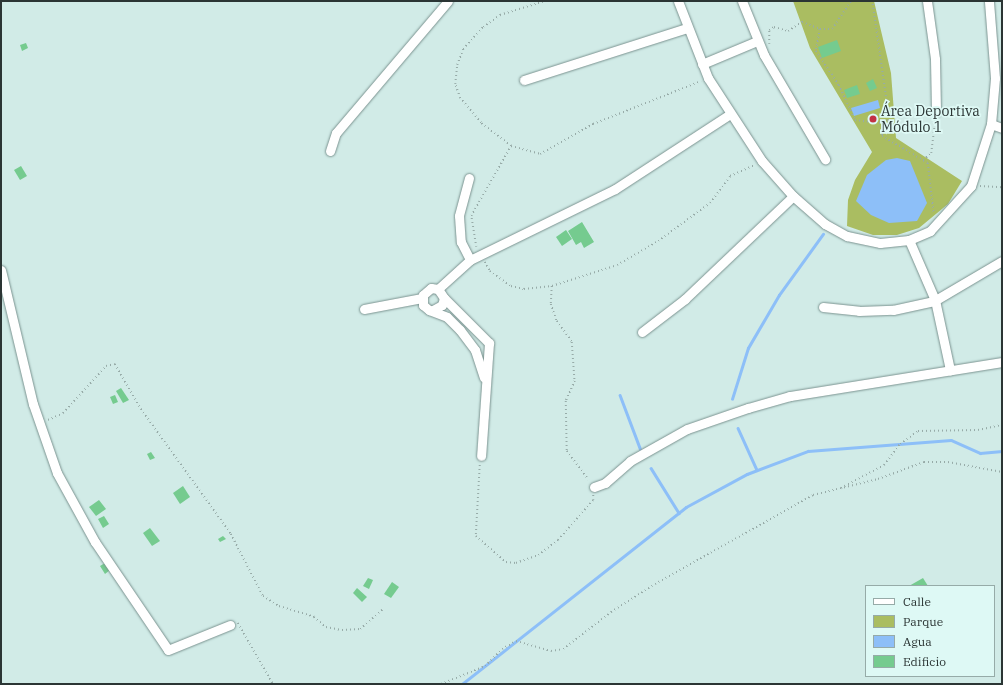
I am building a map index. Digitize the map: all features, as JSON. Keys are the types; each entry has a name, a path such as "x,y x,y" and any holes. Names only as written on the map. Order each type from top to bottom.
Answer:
{"street":[{"path":"330,151 336,133 448,1"},
{"path":"678,1 687,28 708,78 762,161 793,196 825,224 847,236 880,243 909,240 934,227 970,186 991,124 995,78 992,27 988,1"},
{"path":"742,1 757,41 764,55 825,159"},
{"path":"926,1 935,59 936,112"},
{"path":"992,27 1002,27"},
{"path":"524,80 687,28"},
{"path":"702,64 757,41"},
{"path":"484,379 475,350 447,317 423,305 422,298 427,289 438,289 470,260 480,254 615,189 730,114"},
{"path":"991,124 1002,128"},
{"path":"468,178 459,216 461,242 470,260"},
{"path":"642,332 685,299 793,196"},
{"path":"909,240 935,300 950,370"},
{"path":"823,307 859,311 893,310 935,300 1002,261"},
{"path":"1,270 38,420 57,473 86,527 168,650 230,625"},
{"path":"438,289 444,298 489,343 484,379 481,456"},
{"path":"364,309 422,298"},
{"path":"433,310 440,308 444,298"},
{"path":"594,487 605,483 630,461 687,429 748,408 790,396 1002,362"}],"path":[{"path":"544,1 500,15 483,27 463,49 457,65 455,84 460,98 481,123 511,146 540,154 593,124 708,78"},
{"path":"764,55 769,43 769,30 774,27 788,31 802,22 820,29 832,29 851,1"},
{"path":"872,1 889,120 882,136 923,160 932,179 934,227"},
{"path":"820,29 816,51 839,85 855,120 879,123 889,120"},
{"path":"923,160 931,153 936,112"},
{"path":"511,146 472,216 472,231 480,254 490,271 511,286 524,289 552,286 617,265 658,241 710,203 730,176 762,161"},
{"path":"970,186 1002,187"},
{"path":"481,456 476,536 506,562 516,563 538,555 558,540 593,500 594,487 567,451 566,401 575,381 572,342 557,321 551,304 552,286"},
{"path":"38,420 51,420 63,413 106,366 115,364 141,408 231,534 263,596 279,606 314,617 326,627 342,630 360,629 383,609"},
{"path":"838,490 884,465 900,444 918,431 978,430 1002,425"},
{"path":"441,684 485,666 502,649 516,641 551,651 563,649 610,612 655,584 781,511 813,495 838,490 924,462 948,462 1002,472"},
{"path":"230,625 240,622 273,684"}],"green space":[{"name":"Área Deportiva Módulo 1","path":"793,1 874,1 891,73 896,138 962,181 948,204 919,228 897,235 873,235 847,226 848,200 855,180 872,152 810,48"}],"water":[{"path":"878,100 880,108 854,116 851,108"},
{"path":"897,158 910,161 927,203 917,221 889,223 871,215 856,201 867,175 886,160"}],"building":[{"path":"837,40 841,51 822,58 818,47"},
{"path":"26,43 28,48 22,51 20,45"},
{"path":"873,79 877,88 870,91 866,83"},
{"path":"857,85 860,94 847,98 844,90"},
{"path":"21,166 27,176 20,180 14,170"},
{"path":"582,222 594,242 584,248 581,242 576,245 568,231"},
{"path":"566,230 572,239 562,246 556,237"},
{"path":"121,388 129,400 123,403 116,391"},
{"path":"115,395 118,402 113,404 110,397"},
{"path":"151,452 155,458 150,460 147,454"},
{"path":"183,486 190,497 180,504 173,493"},
{"path":"99,500 106,509 96,516 89,507"},
{"path":"104,516 109,524 103,528 98,519"},
{"path":"150,528 160,541 152,546 143,533"},
{"path":"223,536 226,539 220,542 218,539"},
{"path":"105,563 110,570 105,574 100,566"},
{"path":"368,578 373,580 369,589 363,586"},
{"path":"923,578 927,585 911,585"},
{"path":"392,582 399,587 391,598 384,594"},
{"path":"357,588 367,597 362,602 353,593"}],"waterway":[{"path":"732,399 748,348 779,295 823,234"},
{"path":"620,395 640,448"},
{"path":"738,428 757,470"},
{"path":"462,684 686,507 747,474 808,451 951,440 980,453 1002,451"},
{"path":"651,468 679,513"}],"place":[{"name":"Área Deportiva Módulo 1","path":"873,119"}]}
